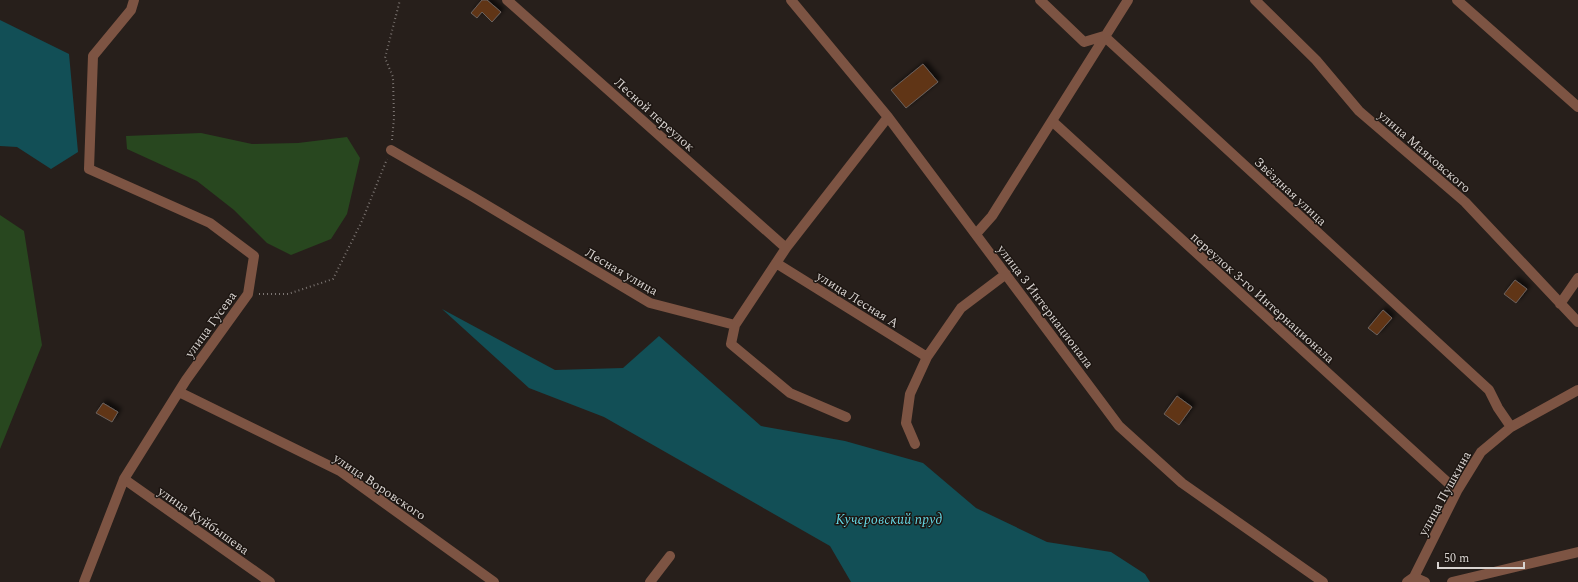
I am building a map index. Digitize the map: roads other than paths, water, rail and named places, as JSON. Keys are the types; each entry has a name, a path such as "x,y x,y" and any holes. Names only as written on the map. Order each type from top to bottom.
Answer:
{"street":[{"name":"улица Гусева","path":"84,582 124,479 179,392 248,294 254,256 210,222 88,169 93,56 131,10 134,0"},
{"name":"Лесной переулок","path":"507,0 786,248"},
{"name":"улица 3 Интернационала","path":"791,0 888,117 1119,426 1182,483 1322,582"},
{"path":"1040,0 1084,42 1104,36"},
{"path":"976,234 992,216 1128,0"},
{"name":"улица Маяковского","path":"1255,0 1316,60 1359,111 1465,202 1578,322"},
{"path":"1457,0 1578,107"},
{"name":"Звёздная улица","path":"1104,36 1489,390 1498,408 1511,428"},
{"path":"846,417 790,393 730,344 735,326 786,248 888,117"},
{"name":"переулок 3-го Интернационала","path":"1052,121 1457,491"},
{"name":"Лесная улица","path":"391,150 480,201 650,303 735,326"},
{"name":"улица Лесная А","path":"776,263 927,357"},
{"path":"915,444 906,422 910,394 927,357 961,308 1006,274"},
{"path":"1560,304 1578,278"},
{"name":"улица Пушкина","path":"1412,580 1457,491 1481,452 1511,428 1578,390"},
{"name":"улица Воровского","path":"179,392 340,471 494,582"},
{"name":"улица Куйбышева","path":"124,479 270,582"},
{"path":"1452,582 1578,552"},
{"path":"650,582 670,556"},
{"path":"1412,580 1425,582"}],"water":[{"path":"0,20 69,54 78,152 51,169 17,147 0,146"},
{"name":"Кучеровский пруд","path":"442,309 555,370 623,368 659,336 761,426 845,441 923,463 976,508 1047,542 1111,552 1145,574 1150,582 851,582 830,546 604,417 529,388"}]}
